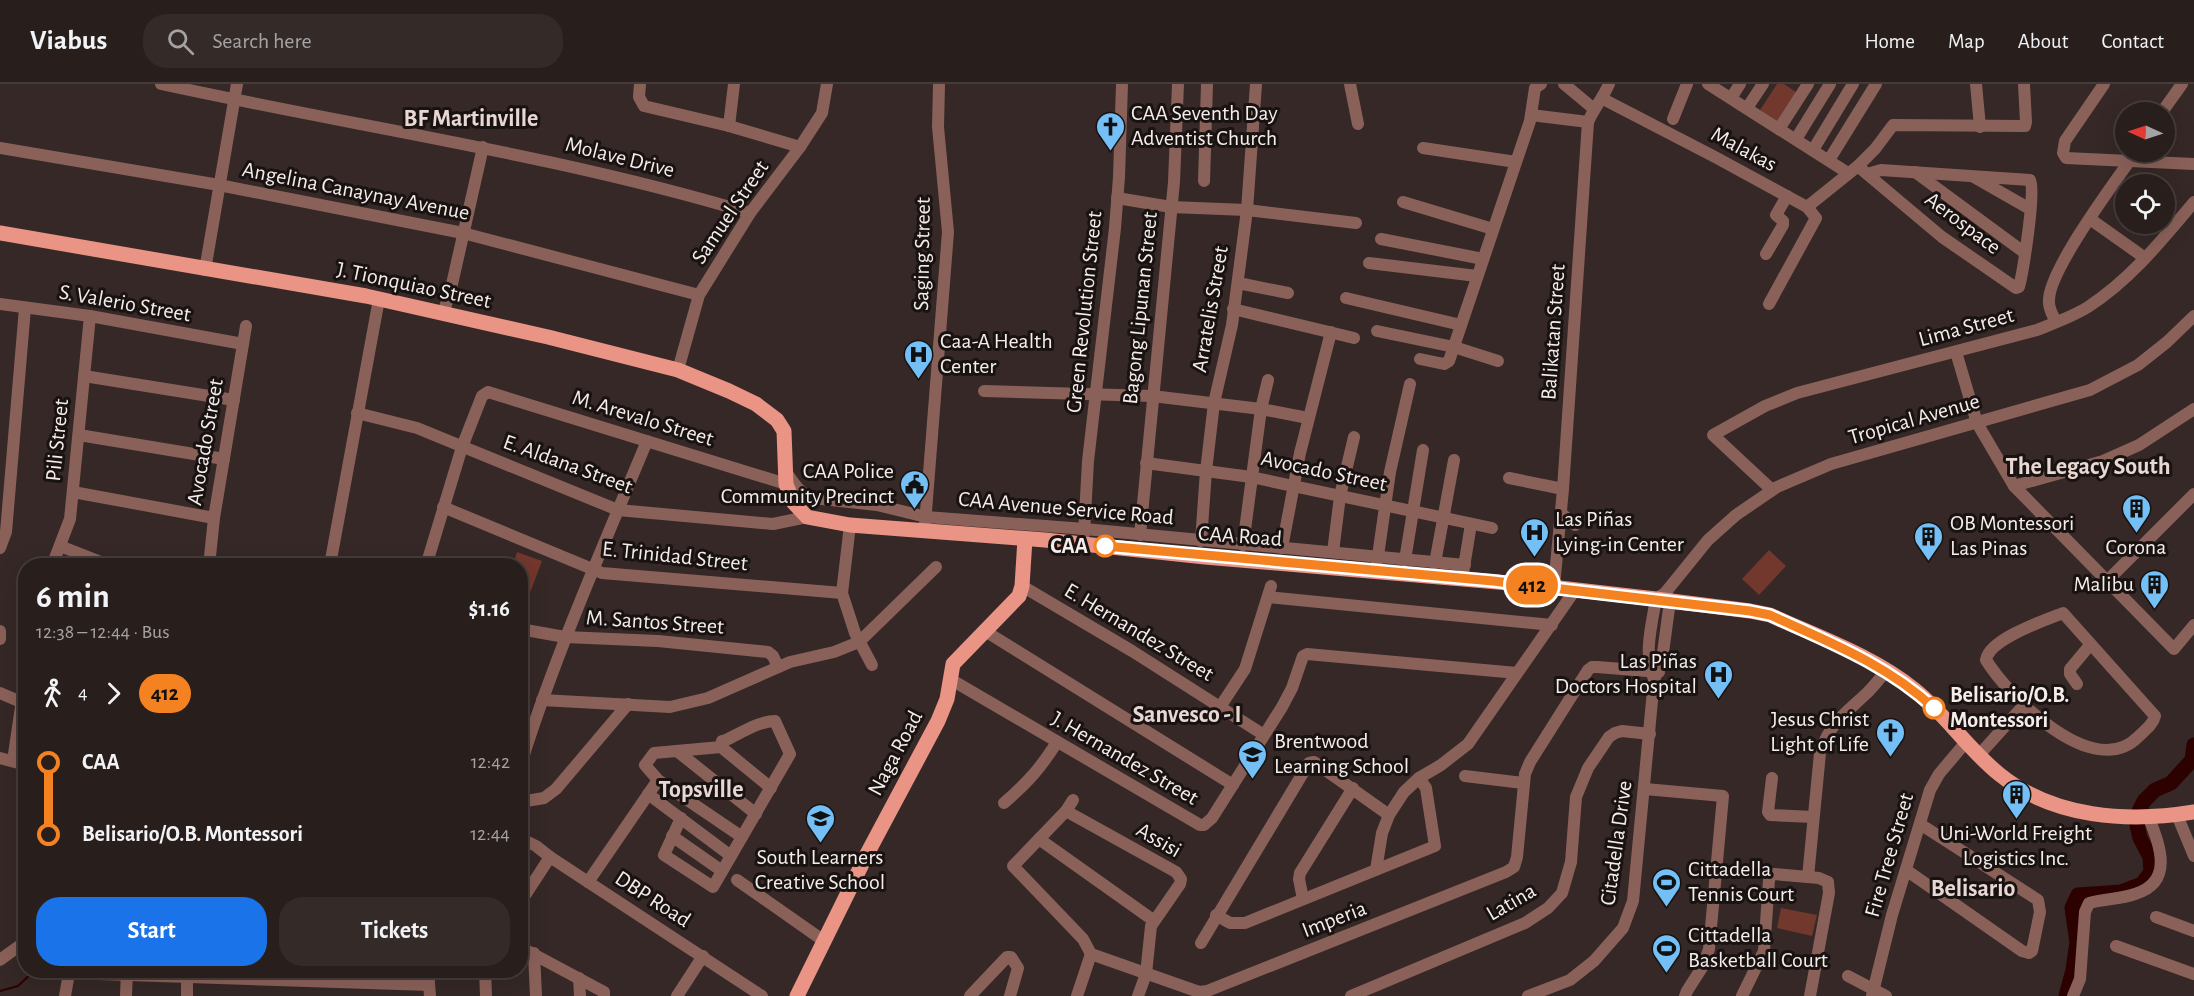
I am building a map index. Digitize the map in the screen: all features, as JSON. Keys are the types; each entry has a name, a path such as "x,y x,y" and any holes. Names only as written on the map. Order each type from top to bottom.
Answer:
{"main road":[{"name":"J. Tionquiao Street","path":"0,233 379,299 678,370 729,391 768,413 782,426 785,477"},
{"path":"785,477 802,512"},
{"name":"CAA Road","path":"802,512 850,525 925,524 1025,539 1228,559 1377,564 1463,572 1575,590 1664,597 1770,615 1887,670 1914,690 1998,774 2035,796 2073,809 2127,817 2147,818 2194,812"},
{"name":"Naga Road","path":"797,996 880,830 938,722 947,699 953,664 1016,601 1022,586 1025,539"}],"street":[{"name":"Molave Drive","path":"161,84 555,162 750,213"},
{"path":"205,270 237,84"},
{"path":"640,84 639,97 644,106 729,126 800,147"},
{"path":"729,126 734,84"},
{"name":"Samuel Street","path":"678,370 699,295 750,213 800,147 822,113 827,84"},
{"name":"Saging Street","path":"925,524 948,232 938,127 939,84"},
{"name":"Green Revolution Street","path":"1083,544 1088,461 1118,198 1122,84"},
{"name":"Bagong Lipunan Street","path":"1140,535 1172,207 1178,84"},
{"path":"1204,181 1207,84"},
{"name":"Arratelis Street","path":"1201,541 1214,403 1232,325 1247,210 1256,84"},
{"path":"1350,84 1358,124"},
{"path":"1564,84 1594,109"},
{"name":"Balikatan Street","path":"1554,587 1563,489 1588,122 1594,109 1603,99 1609,84"},
{"path":"1673,119 1687,84"},
{"path":"1731,98 1740,84"},
{"path":"1747,108 1763,84"},
{"path":"1779,129 1808,84"},
{"path":"1796,139 1830,84"},
{"path":"1813,150 1853,84"},
{"path":"1829,160 1876,84"},
{"path":"1976,84 1980,127"},
{"path":"1769,304 1816,218 1807,207 1857,171 1893,125 2025,126 2024,84"},
{"path":"2104,84 2065,141 2063,153 2066,158 2115,157"},
{"path":"2169,102 2182,84"},
{"path":"1420,359 1444,364 1449,361 1531,116 1536,85"},
{"path":"1713,85 1829,160 1857,171 1881,170 1970,175 2030,180 2032,183 2025,253 1914,172"},
{"name":"Malakas","path":"1603,99 1807,207"},
{"path":"1531,116 1588,122"},
{"path":"443,313 450,293 483,147"},
{"name":"Angelina Canaynay Avenue","path":"0,148 219,185 463,232 699,295"},
{"path":"1423,148 1516,162"},
{"path":"2056,322 2049,309 2054,280 2090,219 2128,162"},
{"path":"2175,162 2194,164"},
{"name":"Aerospace","path":"1857,171 1942,237 2016,288 2019,287 2025,253"},
{"path":"1970,175 2030,209"},
{"path":"1766,254 1783,225 1783,221 1776,215 1787,196"},
{"path":"1118,198 1172,207 1247,210 1356,223"},
{"name":"Lima Street","path":"1772,490 1713,435 1765,406 1797,393 2037,330 2056,322 2088,306 2117,286 2145,258 2194,201"},
{"path":"1403,202 1493,229"},
{"path":"2090,219 2145,258"},
{"path":"1381,239 1483,259"},
{"path":"1369,263 1477,276"},
{"path":"1238,283 1288,293"},
{"path":"1346,298 1461,325"},
{"path":"331,558 379,299"},
{"name":"S. Valerio Street","path":"0,304 90,316 243,344"},
{"path":"0,548 6,532 4,495 14,439 25,308"},
{"path":"1233,309 1354,338"},
{"name":"Pili Street","path":"55,558 70,519 90,316"},
{"name":"Tropical Avenue","path":"1664,597 1708,540 1772,490 1831,464 2074,396 2106,383 2138,365 2194,316"},
{"name":"Avocado Street","path":"210,558 214,518 246,326"},
{"path":"1282,548 1308,418 1325,364 1331,332"},
{"path":"1377,332 1454,347 1498,361"},
{"path":"1956,352 1977,423 2014,486 2174,649 2194,625"},
{"path":"84,376 234,400"},
{"path":"1243,545 1261,409 1268,380"},
{"path":"1377,564 1384,505 1410,384"},
{"path":"984,391 1152,396 1261,409 1308,418"},
{"name":"M. Arevalo Street","path":"462,447 482,396 488,392 647,441 785,477"},
{"path":"2014,486 2103,461 2139,446 2194,409"},
{"name":"E. Aldana Street","path":"357,413 417,428 618,510 773,524 802,512"},
{"path":"0,435 14,439"},
{"path":"78,435 224,459"},
{"path":"1333,552 1340,496 1354,437"},
{"path":"528,743 565,636 647,441"},
{"path":"428,558 462,447"},
{"path":"1405,560 1423,450"},
{"path":"1435,563 1454,460"},
{"name":"Avocado Street","path":"1146,463 1251,477 1492,528"},
{"name":"CAA Avenue Service Road","path":"785,477 804,495 877,505 925,524 1085,529 1333,552 1377,564 1405,560 1435,563 1463,572"},
{"path":"1509,478 1563,489"},
{"path":"73,492 214,518"},
{"path":"2108,580 2192,500"},
{"name":"E. Trinidad Street","path":"443,507 602,573 842,593"},
{"path":"1561,513 1575,525"},
{"path":"1463,572 1471,524"},
{"path":"850,525 842,593 859,642 872,665"},
{"path":"60,546 91,558"},
{"path":"542,700 670,707 721,693 790,662 834,652 859,642 936,567"},
{"name":"E. Hernandez Street","path":"1022,586 1264,735"},
{"path":"1376,870 1382,833 1389,815 1404,792 1419,778 1442,765 1468,744 1575,590"},
{"path":"1220,707 1245,669 1269,592 1552,624"},
{"name":"Citadella Drive","path":"1654,675 1648,657 1650,640 1664,597"},
{"name":"Citadella Drive","path":"1528,996 1570,980 1594,961 1623,928 1633,902 1654,675 1664,642 1664,597"},
{"path":"2062,613 2090,645 2155,716 2153,722 2122,749 2104,749 2068,740 2050,728 2025,704 1986,660 1991,650 2009,637 2062,613"},
{"name":"M. Santos Street","path":"528,630 565,636 658,641 768,652 773,656 778,667"},
{"path":"0,631 0,639"},
{"path":"986,631 1233,785"},
{"path":"1650,640 1664,642"},
{"path":"2077,684 2070,674 2070,669 2090,645"},
{"name":"J. Hernandez Street","path":"950,679 1200,825 1204,825 1212,818 1264,735 1292,688 1301,659 1307,654 1517,673"},
{"name":"Imperia","path":"1092,954 1198,994 1506,872 1514,867 1517,857 1523,783 1530,762 1588,670 1597,667 1654,675"},
{"path":"1808,877 1820,753 1826,734 1839,717 1869,691 1887,670"},
{"path":"0,693 18,701"},
{"path":"528,801 544,798 556,789 628,704"},
{"path":"1979,755 2025,704"},
{"path":"6,760 18,714"},
{"path":"681,818 664,855 713,887 790,754 776,721 764,723 722,741 722,747"},
{"name":"Latina","path":"1351,996 1525,923 1548,908 1562,893 1569,873 1576,797 1588,768 1609,737 1615,733 1622,731 1650,735"},
{"path":"1004,803 1030,780 1057,742"},
{"name":"Fire Tree Street","path":"1873,993 1906,870 1934,783 1966,742"},
{"path":"742,837 658,780 645,765 654,753 722,747 771,788"},
{"path":"677,751 756,813"},
{"path":"1201,943 1309,763 1314,762 1389,815"},
{"path":"1465,776 1523,783"},
{"path":"1216,915 1230,923 1245,923 1435,846 1426,788 1419,778"},
{"path":"1772,778 1768,812 1770,814 1813,816"},
{"path":"588,882 658,780"},
{"path":"1303,899 1300,873 1353,788"},
{"path":"1645,789 1723,796 1709,949 1703,966 1685,996"},
{"path":"648,794 731,856"},
{"name":"Assisi","path":"1039,839 1069,805 1178,874 1181,882 1153,920 1146,974 1138,996"},
{"path":"2177,815 2194,855"},
{"path":"2073,996 2080,979 2086,907 2089,903 2134,895 2146,890 2156,882 2161,867 2161,854 2147,818"},
{"path":"1906,870 2022,951 2029,953 2034,947 2040,912 2038,900 1920,824"},
{"path":"672,836 722,871"},
{"path":"1077,996 1092,954 1083,939 1013,866 1039,839 1153,920"},
{"name":"DBP Road","path":"528,842 762,996"},
{"path":"528,891 550,857"},
{"path":"1742,996 1764,951 1770,877 1774,874 1824,879 1828,882 1810,996"},
{"path":"737,880 824,941"},
{"path":"2156,917 2194,931"},
{"path":"0,960 18,946"},
{"path":"2116,946 2194,974"},
{"path":"528,950 604,994"},
{"path":"534,953 536,996"},
{"path":"677,996 703,956"},
{"path":"970,996 1008,957 1011,957 1018,968 1010,996"},
{"path":"1848,976 1873,993 1886,996"},
{"path":"65,996 68,978"},
{"path":"126,996 127,978"},
{"path":"187,978 187,996"},
{"path":"258,978 429,990"},
{"path":"485,978 486,996"},
{"path":"579,978 580,996"}],"shaded area":[{"path":"1777,84 1784,84 1799,94 1779,123 1760,110"},
{"path":"1769,550 1786,566 1759,595 1742,579"},
{"path":"517,552 542,561 528,598 528,558 515,558"},
{"path":"1781,908 1817,915 1812,936 1777,928"}],"waterway":[{"path":"2066,996 2077,942 2072,908 2078,895 2121,892 2142,884 2151,872 2150,857 2140,838 2137,825 2138,813 2144,801 2155,790 2171,783 2192,760 2194,745"},
{"path":"0,991 18,986 26,978"}],"bus line":[{"name":"412","path":"1105,546 1228,559 1300,563 1493,581 1750,611 1770,615 1887,670 1934,708"}],"place":[{"name":"CAA Seventh Day Adventist Church","path":"1110,152"},
{"name":"Caa-A Health Center","path":"919,380"},
{"name":"CAA Police Community Precinct","path":"915,510"},
{"name":"Corona","path":"2136,534"},
{"name":"CAA","path":"1105,546"},
{"name":"Las Piñas Lying-in Center","path":"1534,558"},
{"name":"OB Montessori Las Pinas","path":"1929,562"},
{"name":"Malibu","path":"2155,610"},
{"name":"Las Piñas Doctors Hospital","path":"1718,700"},
{"name":"Belisario/O.B. Montessori","path":"1934,708"},
{"name":"Jesus Christ Light of Life","path":"1890,758"},
{"name":"Brentwood Learning School","path":"1253,780"},
{"name":"Uni-World Freight Logistics Inc.","path":"2016,820"},
{"name":"South Learners Creative School","path":"820,844"},
{"name":"Cittadella Tennis Court","path":"1667,908"},
{"name":"Cittadella Basketball Court","path":"1667,974"}],"district":[{"name":"BF Martinville","path":"471,119"},
{"name":"The Legacy South","path":"2088,467"},
{"name":"Sanvesco - I","path":"1187,715"},
{"name":"Topsville","path":"701,790"},
{"name":"Belisario","path":"1973,889"}]}
